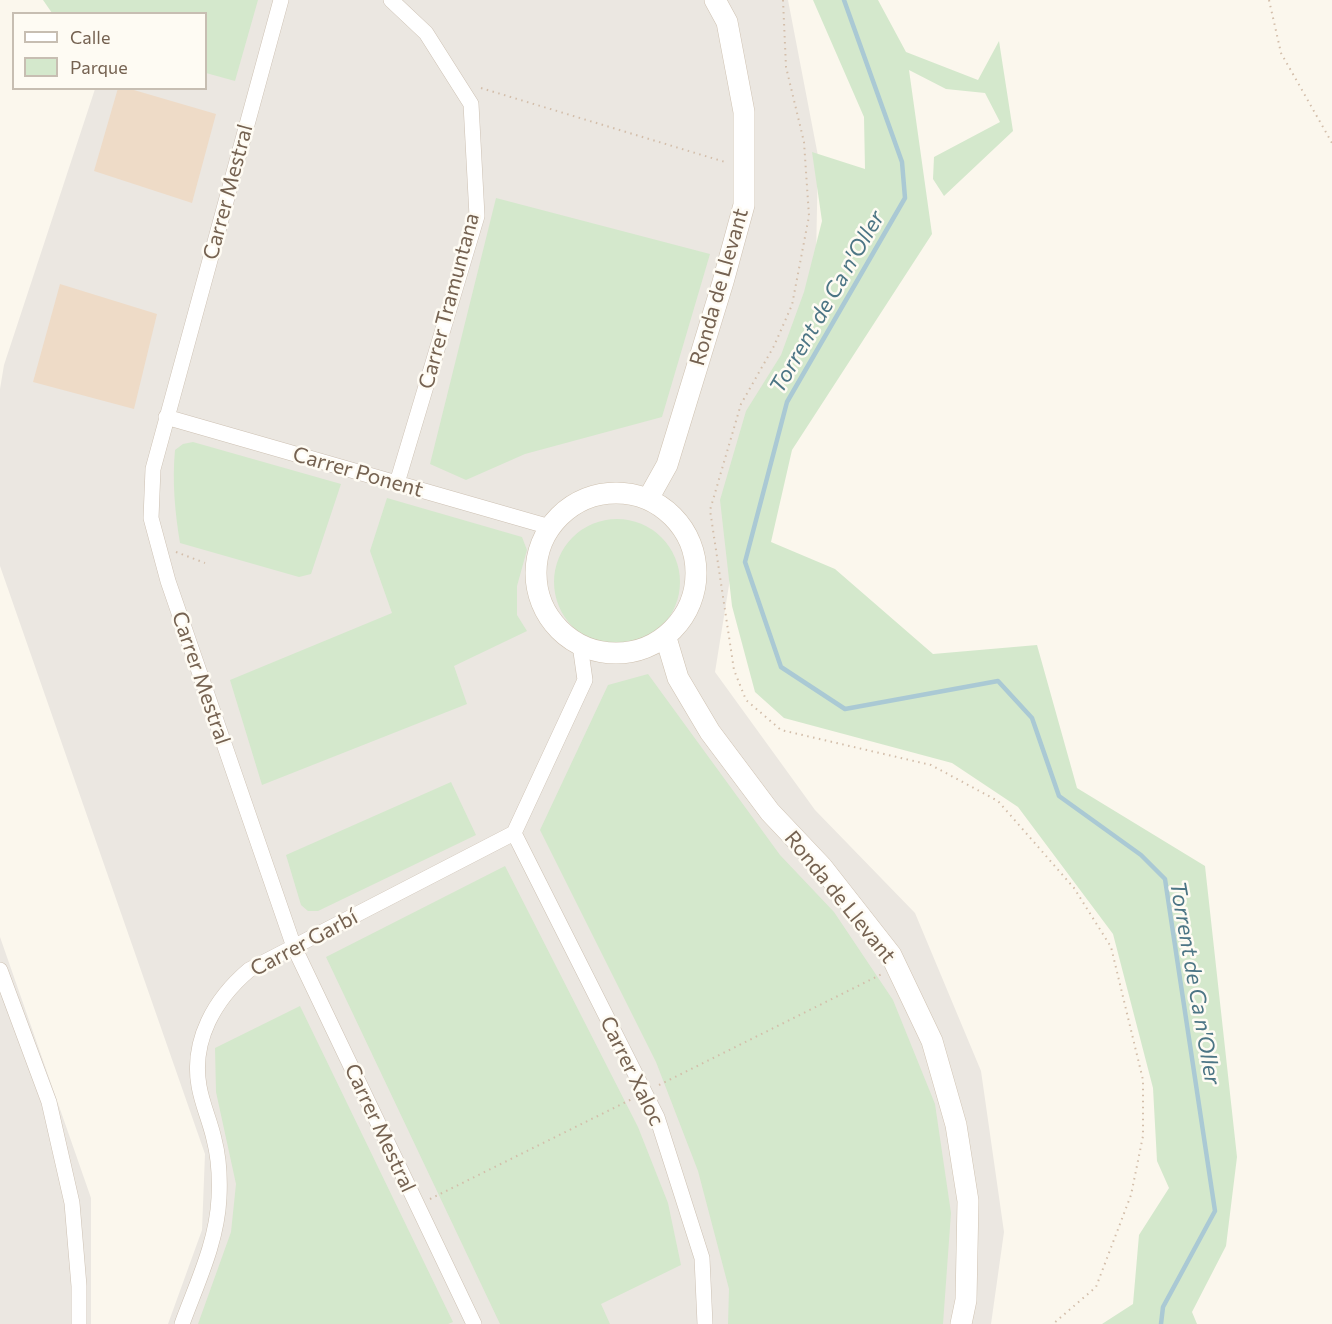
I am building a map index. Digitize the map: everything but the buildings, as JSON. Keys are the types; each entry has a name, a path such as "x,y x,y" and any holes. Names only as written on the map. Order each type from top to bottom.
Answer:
{"main road":[{"name":"Ronda de Llevant","path":"648,499 667,465 744,205 744,112 727,22 715,0"},
{"path":"621,492 648,499 662,506 682,526 696,554 698,582 683,621 666,638 641,651 607,654 580,645 567,637 548,616 539,598 536,570 538,552 550,527 569,508 595,495 621,492"},
{"name":"Ronda de Llevant","path":"666,638 678,678 711,732 770,812 822,867 891,955 932,1041 956,1125 968,1201 966,1300 962,1324"}],"street":[{"name":"Carrer Mestral","path":"281,0 166,417 153,469 151,518 168,581 294,947 474,1324"},
{"name":"Carrer Tramuntana","path":"391,0 426,33 471,104 477,216 397,483"},
{"name":"Carrer Ponent","path":"166,417 550,527"},
{"path":"513,833 585,680 580,645"},
{"name":"Carrer Garbí","path":"182,1324 213,1239 219,1199 218,1156 198,1085 198,1052 212,1013 233,984 249,970 513,833"},
{"name":"Carrer Xaloc","path":"513,833 657,1117 702,1258 705,1324"},
{"path":"0,970 49,1102 72,1203 79,1286 79,1324"}],"path":[{"path":"783,0 786,67 804,142 809,216 792,305 774,346 741,404 710,510 734,670 746,700 781,730 931,765 998,801 1074,888 1111,947 1143,1080 1143,1136 1131,1195 1096,1287 1053,1324"},
{"path":"1269,0 1281,53 1332,143"},
{"path":"481,88 726,162"},
{"path":"176,552 205,563"}],"shaded area":[{"path":"54,0 788,0 818,156 816,259 734,554 715,672 815,810 915,913 981,1071 1004,1232 991,1324 168,1324 202,1230 205,1154 0,566 0,389 4,365 95,90 207,90 207,12"},
{"path":"0,937 91,1198 91,1324 0,1324"}],"green space":[{"path":"43,0 258,0 235,81 207,73 207,12 51,12"},
{"path":"813,0 878,0 906,52 978,80 999,41 1013,131 944,196 933,179 934,157 1000,122 985,93 946,89 909,70 932,234 792,450 771,542 835,569 933,654 1037,645 1077,788 1205,866 1237,1157 1226,1246 1192,1312 1197,1324 1102,1324 1133,1304 1139,1235 1169,1188 1157,1161 1153,1088 1113,934 1018,807 952,763 784,718 755,692 732,606 720,500 746,411 781,355 804,292 822,221 812,152 865,169 864,117"},
{"path":"496,198 710,254 662,417 525,454 466,480 430,464"},
{"path":"193,442 341,484 311,574 299,577 180,543 174,497 175,450 183,444"},
{"path":"387,498 522,537 527,550 517,586 517,615 527,631 454,666 467,704 262,785 230,680 392,613 370,551"},
{"path":"617,519 641,524 661,538 675,558 680,582 675,606 661,626 641,640 617,645 593,640 573,626 559,606 554,582 559,558 573,538 593,524"},
{"path":"648,674 780,855 834,912 893,1000 935,1104 951,1213 943,1324 728,1324 729,1289 698,1171 656,1062 540,830 608,685"},
{"path":"451,782 476,835 318,911 308,911 301,905 286,855"},
{"path":"505,866 638,1127 668,1203 681,1265 601,1304 610,1324 500,1324 326,957"},
{"path":"300,1006 453,1322 448,1324 198,1324 231,1232 236,1184 216,1092 215,1048"}],"waterway":[{"name":"Torrent de Ca n'Oller","path":"844,0 902,162 905,198 787,402 745,562 781,667 845,709 998,681 1032,718 1059,796 1141,855 1165,879 1215,1211 1163,1307 1161,1324"}]}
